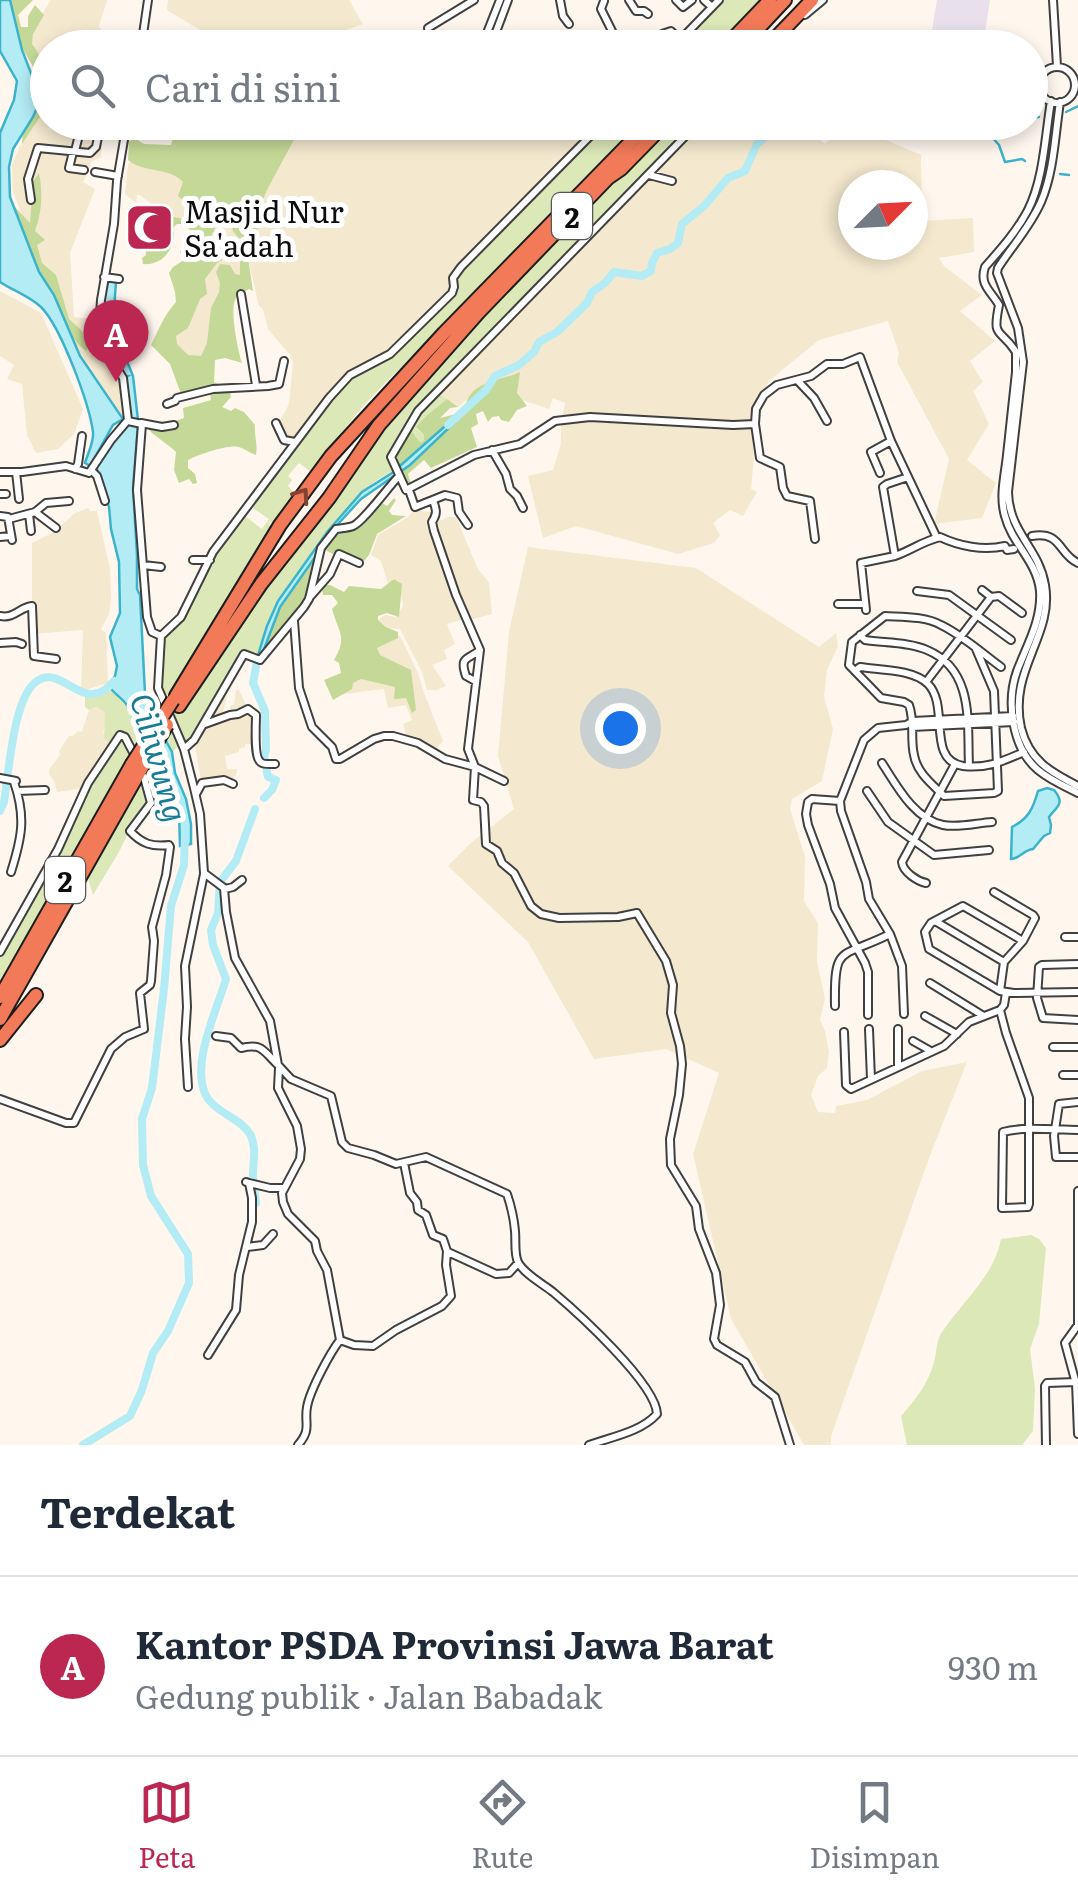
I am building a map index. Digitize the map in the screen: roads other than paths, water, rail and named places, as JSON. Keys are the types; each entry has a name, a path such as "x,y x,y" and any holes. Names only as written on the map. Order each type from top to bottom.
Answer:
{"highway":[{"path":"741,30 770,0"},
{"path":"757,30 786,0"},
{"path":"785,30 812,0"},
{"name":"2","path":"0,997 280,525 331,456 444,333 632,140"},
{"name":"2","path":"176,703 379,424 504,285 648,140"},
{"path":"451,321 475,302"},
{"path":"250,577 275,524"},
{"name":"2","path":"0,1018 119,807 136,767"},
{"path":"87,875 119,807"},
{"path":"0,1040 36,995"}],"street":[{"path":"144,30 148,0"},
{"path":"428,30 474,0"},
{"path":"488,30 500,0"},
{"path":"497,30 508,0"},
{"path":"560,0 569,24"},
{"path":"606,0 601,9 612,30"},
{"path":"630,0 636,11 648,14"},
{"path":"676,0 683,7 692,0"},
{"path":"704,0 712,7"},
{"path":"692,30 719,0"},
{"path":"789,30 823,0"},
{"path":"1053,0 1057,66"},
{"path":"1048,69 1057,66 1070,72 1076,91 1060,102 1048,97"},
{"path":"1048,118 1051,101"},
{"path":"1060,102 1042,200 998,268 998,279 1018,328 1022,372 1008,503 1014,523 1038,564 1046,596 1044,621 1019,685 1017,718 1037,761 1078,789"},
{"path":"77,140 69,168 84,170"},
{"path":"30,200 28,179 38,148 92,152 96,140"},
{"path":"124,140 99,330 126,386 133,422 148,622 152,632 161,636"},
{"path":"188,1087 185,966 204,872 203,838 184,748 158,688 161,636 181,617 213,552 345,379 390,354 452,294 455,273 586,140"},
{"path":"468,525 459,512 457,498 447,494 416,507 391,457 418,411 682,140"},
{"path":"1019,352 998,334 995,322 1000,308 983,283 985,267 1012,236 1029,208 1044,140"},
{"path":"95,172 118,176"},
{"path":"648,175 672,181"},
{"path":"104,277 119,279"},
{"path":"241,294 256,385"},
{"path":"1000,308 1011,306"},
{"path":"1019,352 1002,492 1004,514 1033,566 1040,596 1038,619 1014,684 1017,718 1024,752 1041,773 1078,789"},
{"path":"815,539 810,501 787,496 778,464 760,458 756,409 764,395 778,385 812,376 827,364 843,364 860,357 891,441 937,538"},
{"path":"167,404 213,389 280,383 284,361"},
{"path":"798,381 814,398 826,421"},
{"path":"408,490 474,455 520,444 555,421 590,417 755,424"},
{"path":"0,472 66,466 86,473 92,470 110,440 133,422 162,428 174,424"},
{"path":"276,423 284,440 295,442"},
{"path":"75,469 82,436"},
{"path":"880,473 871,452 891,441"},
{"path":"492,450 523,508"},
{"path":"92,470 105,500"},
{"path":"16,472 19,499"},
{"path":"308,599 320,548 336,529 353,526 364,518 398,473"},
{"path":"895,556 882,487 908,477"},
{"path":"433,500 434,531 480,650 468,749 475,767 473,800 484,806 485,840 514,873 531,906 540,914 559,918 618,918 637,913 666,961 673,985 671,1013 682,1064 670,1139 672,1165 696,1206 699,1229 716,1273 720,1305 714,1339 745,1362 756,1382 775,1397 790,1445"},
{"path":"0,536 12,538 4,518 32,513 44,504 68,501"},
{"path":"56,504 65,511"},
{"path":"32,513 56,528"},
{"path":"31,531 32,513"},
{"path":"1032,536 1045,536 1060,544 1067,556 1078,563"},
{"path":"838,604 866,607 861,563 908,552 920,542 942,537 952,544 980,548 1010,548 1017,540"},
{"path":"184,748 192,743 244,654 257,658 294,620 330,574 339,554 360,563"},
{"path":"193,560 210,560"},
{"path":"142,564 161,567"},
{"path":"982,590 999,596 1022,613"},
{"path":"917,591 948,596 1010,640"},
{"path":"926,682 991,596"},
{"path":"0,616 11,616 32,606 34,657 56,660"},
{"path":"976,650 992,683 998,791 944,796 926,779 914,758 909,704 881,698 855,671 848,662 852,642 885,616 936,622 1002,668"},
{"path":"294,620 299,688 312,727 331,746 336,760 379,737 393,736 504,781"},
{"path":"860,635 865,640 924,649 957,673 964,689 970,766"},
{"path":"0,643 22,644"},
{"path":"476,681 466,676 463,666 465,658 480,650"},
{"path":"855,671 860,667 917,676 926,682 936,696 942,748 955,764 996,765 1024,752"},
{"path":"204,724 248,709 256,716 258,760 268,764"},
{"path":"904,1014 902,966 890,934 869,899 840,801 864,740 878,728 1017,718"},
{"path":"0,952 58,849 88,784 122,734 144,773 151,803 130,831 145,844 170,847 152,927 151,981 140,994 144,1028 125,1036 111,1049 74,1124 0,1099"},
{"path":"882,764 907,800 934,822 948,826 992,822"},
{"path":"926,883 902,867 912,840 955,764"},
{"path":"9,780 17,791 22,819 11,872"},
{"path":"196,796 202,783 224,780 233,784"},
{"path":"17,791 45,790"},
{"path":"868,792 888,822 934,855 989,850"},
{"path":"840,801 812,798 806,814 835,908 868,972 868,1014"},
{"path":"204,872 221,886 233,887 242,880"},
{"path":"221,886 235,958 270,1021 278,1088 297,1126 300,1159 284,1188 285,1210 315,1241 327,1270 340,1340 310,1398 306,1409 308,1427 300,1444"},
{"path":"844,1032 848,1088 944,1046 969,1022 1000,1010 1004,1005 1004,962 1035,918 994,892"},
{"path":"1023,940 963,906 934,920 924,932 929,950 1003,992 1078,992"},
{"path":"934,920 1004,962"},
{"path":"835,1006 836,964 848,951 890,934"},
{"path":"1065,937 1078,937"},
{"path":"1078,964 1038,966 1037,993 1042,1018 1078,1020"},
{"path":"930,983 982,1015"},
{"path":"1000,1010 1028,1089 1029,1130 1028,1207 1005,1209 1001,1204 1002,1135 1006,1130 1029,1130 1078,1130"},
{"path":"925,1016 957,1034"},
{"path":"870,1029 871,1079"},
{"path":"898,1029 898,1066"},
{"path":"216,1036 231,1038 241,1048 264,1049 292,1079 330,1096 342,1142 348,1148 394,1164 426,1157 504,1191 513,1216 518,1263 603,1338 657,1406 654,1418 637,1428 589,1445"},
{"path":"913,1040 930,1051"},
{"path":"1053,1047 1078,1047"},
{"path":"1063,1075 1078,1075"},
{"path":"1078,1102 1060,1104 1055,1130 1056,1156 1078,1157"},
{"path":"340,1340 354,1346 374,1346 446,1303 452,1293 443,1238 431,1233 426,1214 418,1210 404,1163"},
{"path":"208,1355 235,1316 239,1276 249,1248 253,1212 250,1184 284,1188"},
{"path":"1078,1192 1078,1325 1066,1343 1077,1386 1078,1434"},
{"path":"249,1248 263,1245 274,1234"},
{"path":"447,1251 496,1274 509,1272 518,1263"},
{"path":"1046,1445 1046,1386 1052,1382 1077,1386"}],"water":[{"path":"0,0 10,0 30,71 30,122 13,149 10,197 39,272 54,295 80,356 123,419 113,425 90,466 85,463 93,440 90,419 57,331 41,307 0,282 0,133 14,100 17,81 0,51"},
{"path":"105,279 116,281 113,327 133,376 138,420 129,419 125,378 128,376 124,376 100,323"},
{"path":"452,420 454,423 410,465 361,499 339,523 280,607 255,665 278,601 328,531 362,492 392,473"},
{"path":"127,422 138,424 133,488 137,589 145,693 157,712 147,740 126,704 109,686 117,666 110,637 120,613 119,562 109,507 96,467"},
{"path":"162,734 172,752 175,773 186,799 191,844 180,846 179,812 163,793 150,753"},
{"path":"1054,790 1060,802 1049,817 1050,833 1033,849 1011,859 1012,827 1029,813 1038,791"}],"waterway":[{"path":"1066,112 1078,106"},
{"path":"448,425 486,390 495,376 519,365 539,342 557,332 614,272 642,276 651,271 657,253 678,243 682,224 728,178 745,171 762,140"},
{"path":"995,140 1005,162 1025,161"},
{"path":"1060,174 1069,175"},
{"path":"257,661 253,683 265,711 264,757 268,777 276,780 264,798"},
{"path":"0,811 17,719 29,690 47,677 93,694 114,681"},
{"path":"255,809 236,861 220,882 218,913 211,930 226,979 206,1039 201,1072 208,1099 250,1134 256,1203"},
{"name":"Ciliwung","path":"83,1445 130,1416 153,1353 168,1331 189,1283 188,1254 151,1196 143,1165 142,1119 152,1088 171,906 184,865 185,835"}],"place":[{"name":"Masjid Nur Sa'adah","path":"149,227"},
{"name":"Kantor PSDA Provinsi Jawa Barat","path":"116,382"}]}
